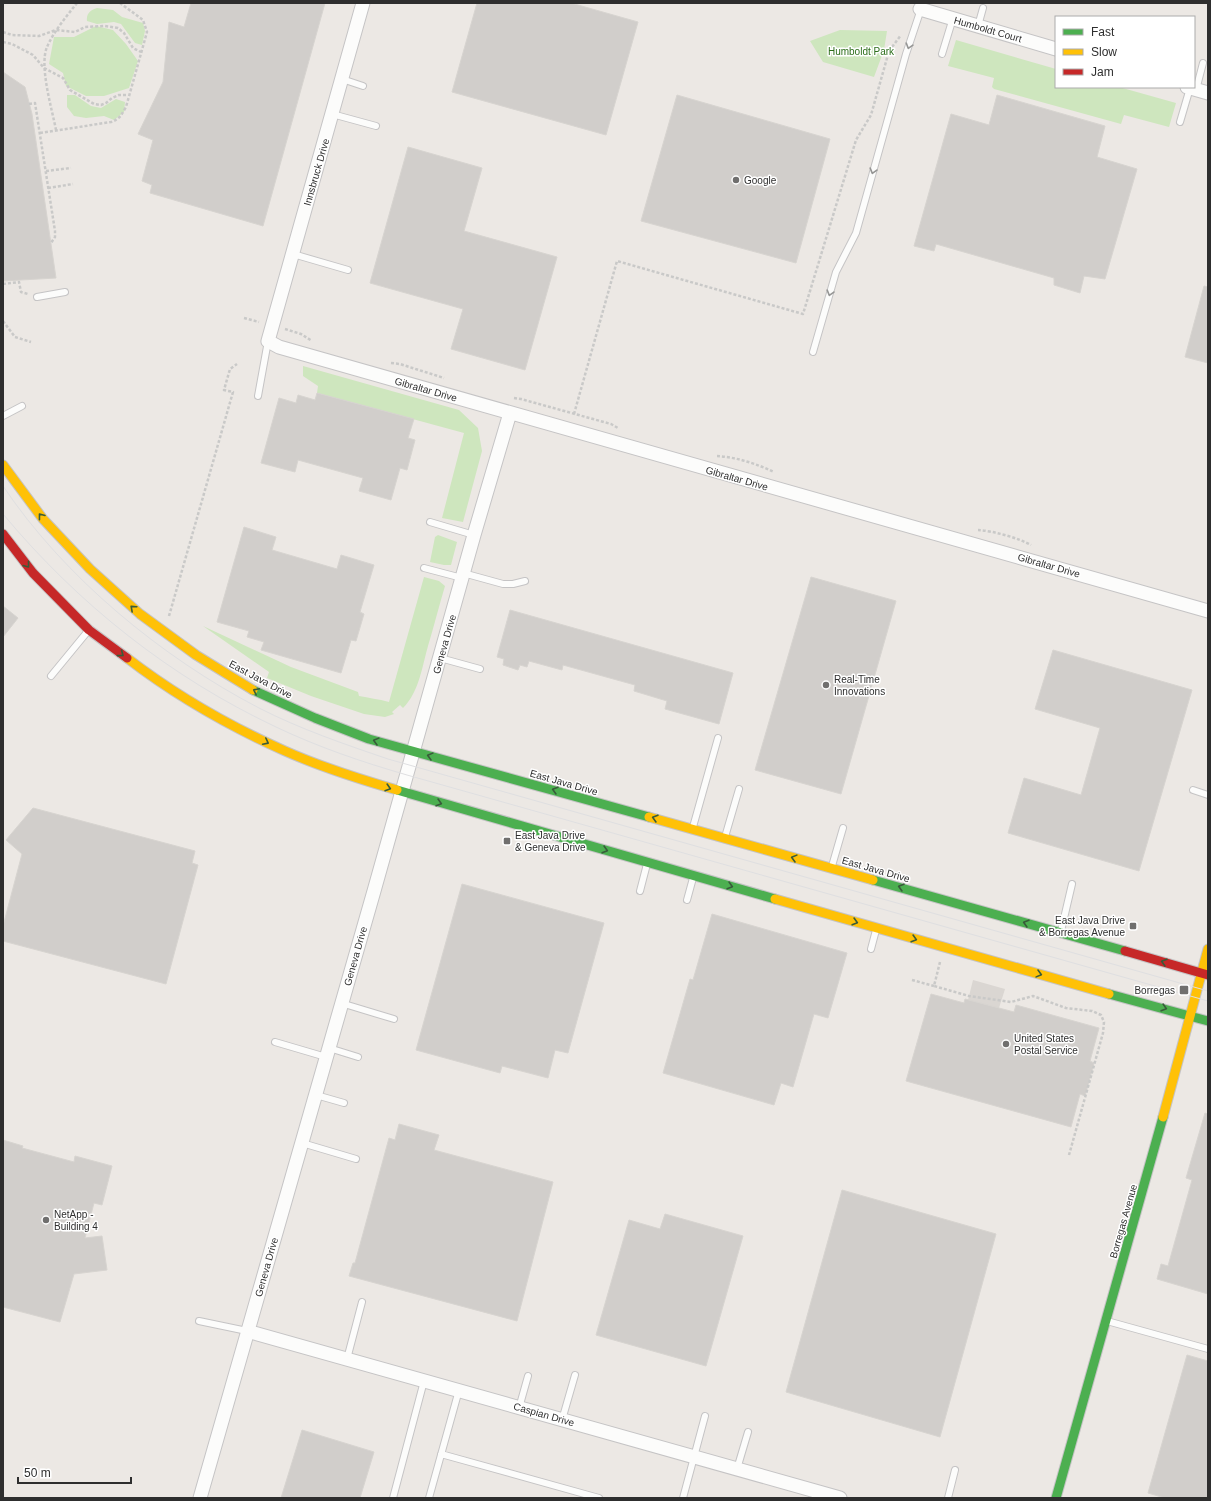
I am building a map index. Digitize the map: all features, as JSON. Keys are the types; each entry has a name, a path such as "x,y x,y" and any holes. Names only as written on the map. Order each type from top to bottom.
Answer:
{"main road":[{"name":"East Java Drive","path":"3,465 43,519 90,569 140,614 196,655 254,690 315,718 369,739 1061,932 1205,974"},
{"path":"3,534 33,573 89,630 153,678 219,718 285,751 356,778 402,792 647,863 1208,1021"},
{"name":"Borregas Avenue","path":"1056,1498 1191,1016 1205,974 1208,949"}],"street":[{"name":"Innsbruck Drive","path":"268,341 363,3"},
{"name":"Humboldt Court","path":"921,6 978,26 1055,48"},
{"name":"Gibraltar Drive","path":"268,341 279,347 1208,611"},
{"name":"Geneva Drive","path":"200,1498 510,413"},
{"name":"Caspian Drive","path":"247,1331 833,1497"}],"lane":[{"path":"813,352 836,272 856,232 921,6"},
{"path":"978,26 983,8"},
{"path":"942,54 953,18"},
{"path":"1180,122 1195,89 1204,63"},
{"path":"341,79 363,86"},
{"path":"332,114 376,126"},
{"path":"293,254 348,270"},
{"path":"37,297 65,292"},
{"path":"258,396 268,341"},
{"path":"3,416 22,406"},
{"path":"430,522 474,535"},
{"path":"424,568 503,584 513,584 525,581"},
{"path":"51,676 89,630"},
{"path":"440,658 480,669"},
{"path":"692,829 718,738"},
{"path":"724,839 739,789"},
{"path":"1193,790 1208,795"},
{"path":"831,868 842,828"},
{"path":"640,891 647,863"},
{"path":"687,900 694,876"},
{"path":"1061,932 1072,884"},
{"path":"871,949 876,928"},
{"path":"341,1003 394,1019"},
{"path":"276,1042 327,1053 358,1057"},
{"path":"316,1095 344,1103"},
{"path":"302,1143 356,1159"},
{"path":"347,1359 362,1302"},
{"path":"1106,1320 1208,1348"},
{"path":"199,1321 247,1331"},
{"path":"562,1420 575,1375"},
{"path":"519,1408 528,1376"},
{"path":"393,1498 424,1381"},
{"path":"429,1498 459,1390"},
{"path":"683,1498 705,1416"},
{"path":"738,1469 748,1432"},
{"path":"441,1454 599,1498"},
{"path":"948,1498 955,1470"}],"path":[{"path":"56,130 44,68 46,48 56,30 76,3"},
{"path":"40,133 117,120 122,116 146,39 146,26 143,20 120,3"},
{"path":"3,32 12,35 40,36 56,30 75,32 85,27 105,26 118,28 124,33 133,48 141,52"},
{"path":"574,414 618,261 804,314 856,140 871,115 889,51 902,33"},
{"path":"3,42 12,44 33,55 44,68 58,74 63,78 70,90 94,104 100,105 112,98 128,95"},
{"path":"29,104 35,103 40,133 55,231 55,237 51,243"},
{"path":"46,172 71,168"},
{"path":"48,188 73,184"},
{"path":"3,284 19,282 21,292 37,297"},
{"path":"3,321 15,337 31,342"},
{"path":"169,618 233,392 224,390 230,369 237,364"},
{"path":"934,986 941,960"},
{"path":"912,980 969,996 1011,1002 1029,996 1038,997 1066,1008 1092,1011 1101,1015 1104,1022 1103,1033 1069,1155"}],"green space":[{"path":"97,8 113,10 122,17 143,23 145,31 142,45 135,43 121,24 114,22 97,24 87,21 89,12"},
{"path":"96,26 113,30 126,44 138,61 129,88 104,96 86,96 66,86 63,73 49,64 54,37 74,37"},
{"name":"Humboldt Park","path":"840,30 887,31 884,50 874,77 823,62 810,41"},
{"path":"956,40 1055,69 1055,88 1123,88 1176,103 1169,127 1124,115 1121,124 994,89 992,87 994,78 948,66"},
{"path":"67,95 75,95 91,106 101,108 116,99 125,102 124,112 114,120 104,116 86,118 74,116 67,107"},
{"path":"303,366 459,410 478,428 482,451 463,522 442,518 464,433 317,393 318,386 303,376"},
{"path":"438,535 457,542 451,565 430,562 435,537"},
{"path":"424,577 439,581 445,586 422,671 413,695 408,702 403,708 400,705 392,712 394,714 385,717 364,714 311,696 267,678 269,672 203,626 291,667 358,692 359,696 389,702"}],"shaded area":[{"path":"973,980 1005,989 999,1008 968,1000"}],"building":[{"path":"191,3 325,3 263,226 150,193 152,185 142,181 153,140 138,134 163,82 169,22 184,27"},
{"path":"477,3 571,3 638,22 606,135 452,92"},
{"path":"3,72 25,87 32,114 56,278 3,281"},
{"name":"Google","path":"677,95 830,139 796,263 641,221"},
{"path":"997,95 1105,126 1097,157 1137,169 1105,279 1084,276 1080,293 1054,285 1054,278 936,244 934,251 914,246 951,114 989,125"},
{"path":"408,147 482,168 464,231 557,257 525,370 451,349 463,309 370,283"},
{"path":"1204,286 1208,287 1208,363 1185,357"},
{"path":"317,393 414,419 408,438 415,440 407,470 400,468 391,500 359,491 363,478 298,460 295,472 261,463 279,398 296,403 298,395 315,400"},
{"path":"244,527 276,537 272,550 337,569 341,555 374,565 360,612 364,614 356,641 351,640 341,673 261,650 264,642 247,637 249,631 217,622"},
{"name":"Real-Time Innovations","path":"811,577 896,601 841,794 755,770"},
{"path":"3,606 18,618 3,637"},
{"path":"510,610 733,673 719,724 665,709 667,701 634,691 635,685 563,665 562,670 529,661 527,667 520,665 518,670 503,665 504,659 497,657"},
{"path":"1053,650 1192,690 1139,871 1008,833 1024,778 1081,795 1100,728 1035,709"},
{"path":"33,808 195,851 192,863 198,865 166,984 3,941 3,926 22,854 6,840"},
{"path":"462,884 604,923 568,1053 555,1050 548,1078 502,1066 500,1073 416,1050"},
{"path":"712,914 847,953 828,1018 814,1014 793,1087 781,1083 774,1105 663,1073 690,979 693,980"},
{"name":"United States Postal Service","path":"931,994 964,1003 965,999 1014,1012 1016,1005 1099,1028 1090,1061 1094,1063 1085,1096 1080,1094 1071,1127 906,1081"},
{"path":"1205,1113 1208,1114 1208,1294 1157,1279 1161,1264 1168,1266 1192,1180 1186,1178"},
{"path":"399,1124 439,1135 434,1150 553,1182 517,1321 349,1276 353,1263 355,1263 389,1138 395,1140"},
{"name":"NetApp - Building 4","path":"3,1140 23,1146 22,1148 74,1162 75,1156 112,1166 102,1205 94,1203 85,1238 102,1236 107,1270 74,1274 60,1322 3,1307"},
{"path":"842,1190 996,1234 940,1437 786,1392"},
{"path":"665,1214 743,1236 706,1366 596,1335 629,1220 660,1229"},
{"path":"1187,1355 1208,1361 1208,1498 1165,1498 1148,1493"},
{"path":"302,1430 374,1452 360,1498 281,1498"}],"tram line":[{"path":"3,486 27,520 55,552 85,583 117,612 186,665 222,688 290,723 388,759 1208,991"},
{"path":"3,514 62,578 94,608 128,636 199,685 237,707 276,727 324,748 407,775 1208,1001"}],"traffic: fast":[{"path":"253,690 315,718 369,739 649,817"},
{"path":"397,790 775,899"},
{"path":"873,880 1125,951"},
{"path":"1109,994 1208,1021"},
{"path":"1056,1498 1163,1117"}],"traffic: slow":[{"path":"3,465 43,519 90,569 140,614 196,655 253,690"},
{"path":"127,658 145,672 183,697 243,731 299,757 354,777 397,790"},
{"path":"649,817 873,880"},
{"path":"775,899 1109,994"},
{"path":"1163,1117 1208,949"}],"traffic: jam":[{"path":"3,534 33,573 89,630 127,658"},
{"path":"1125,951 1208,975"}],"place":[{"name":"Google","path":"736,180"},
{"name":"Real-Time Innovations","path":"826,685"},
{"name":"East Java Drive & Geneva Drive","path":"507,841"},
{"name":"East Java Drive & Borregas Avenue","path":"1133,926"},
{"name":"Borregas","path":"1184,990"},
{"name":"United States Postal Service","path":"1006,1044"},
{"name":"NetApp - Building 4","path":"46,1220"}]}
